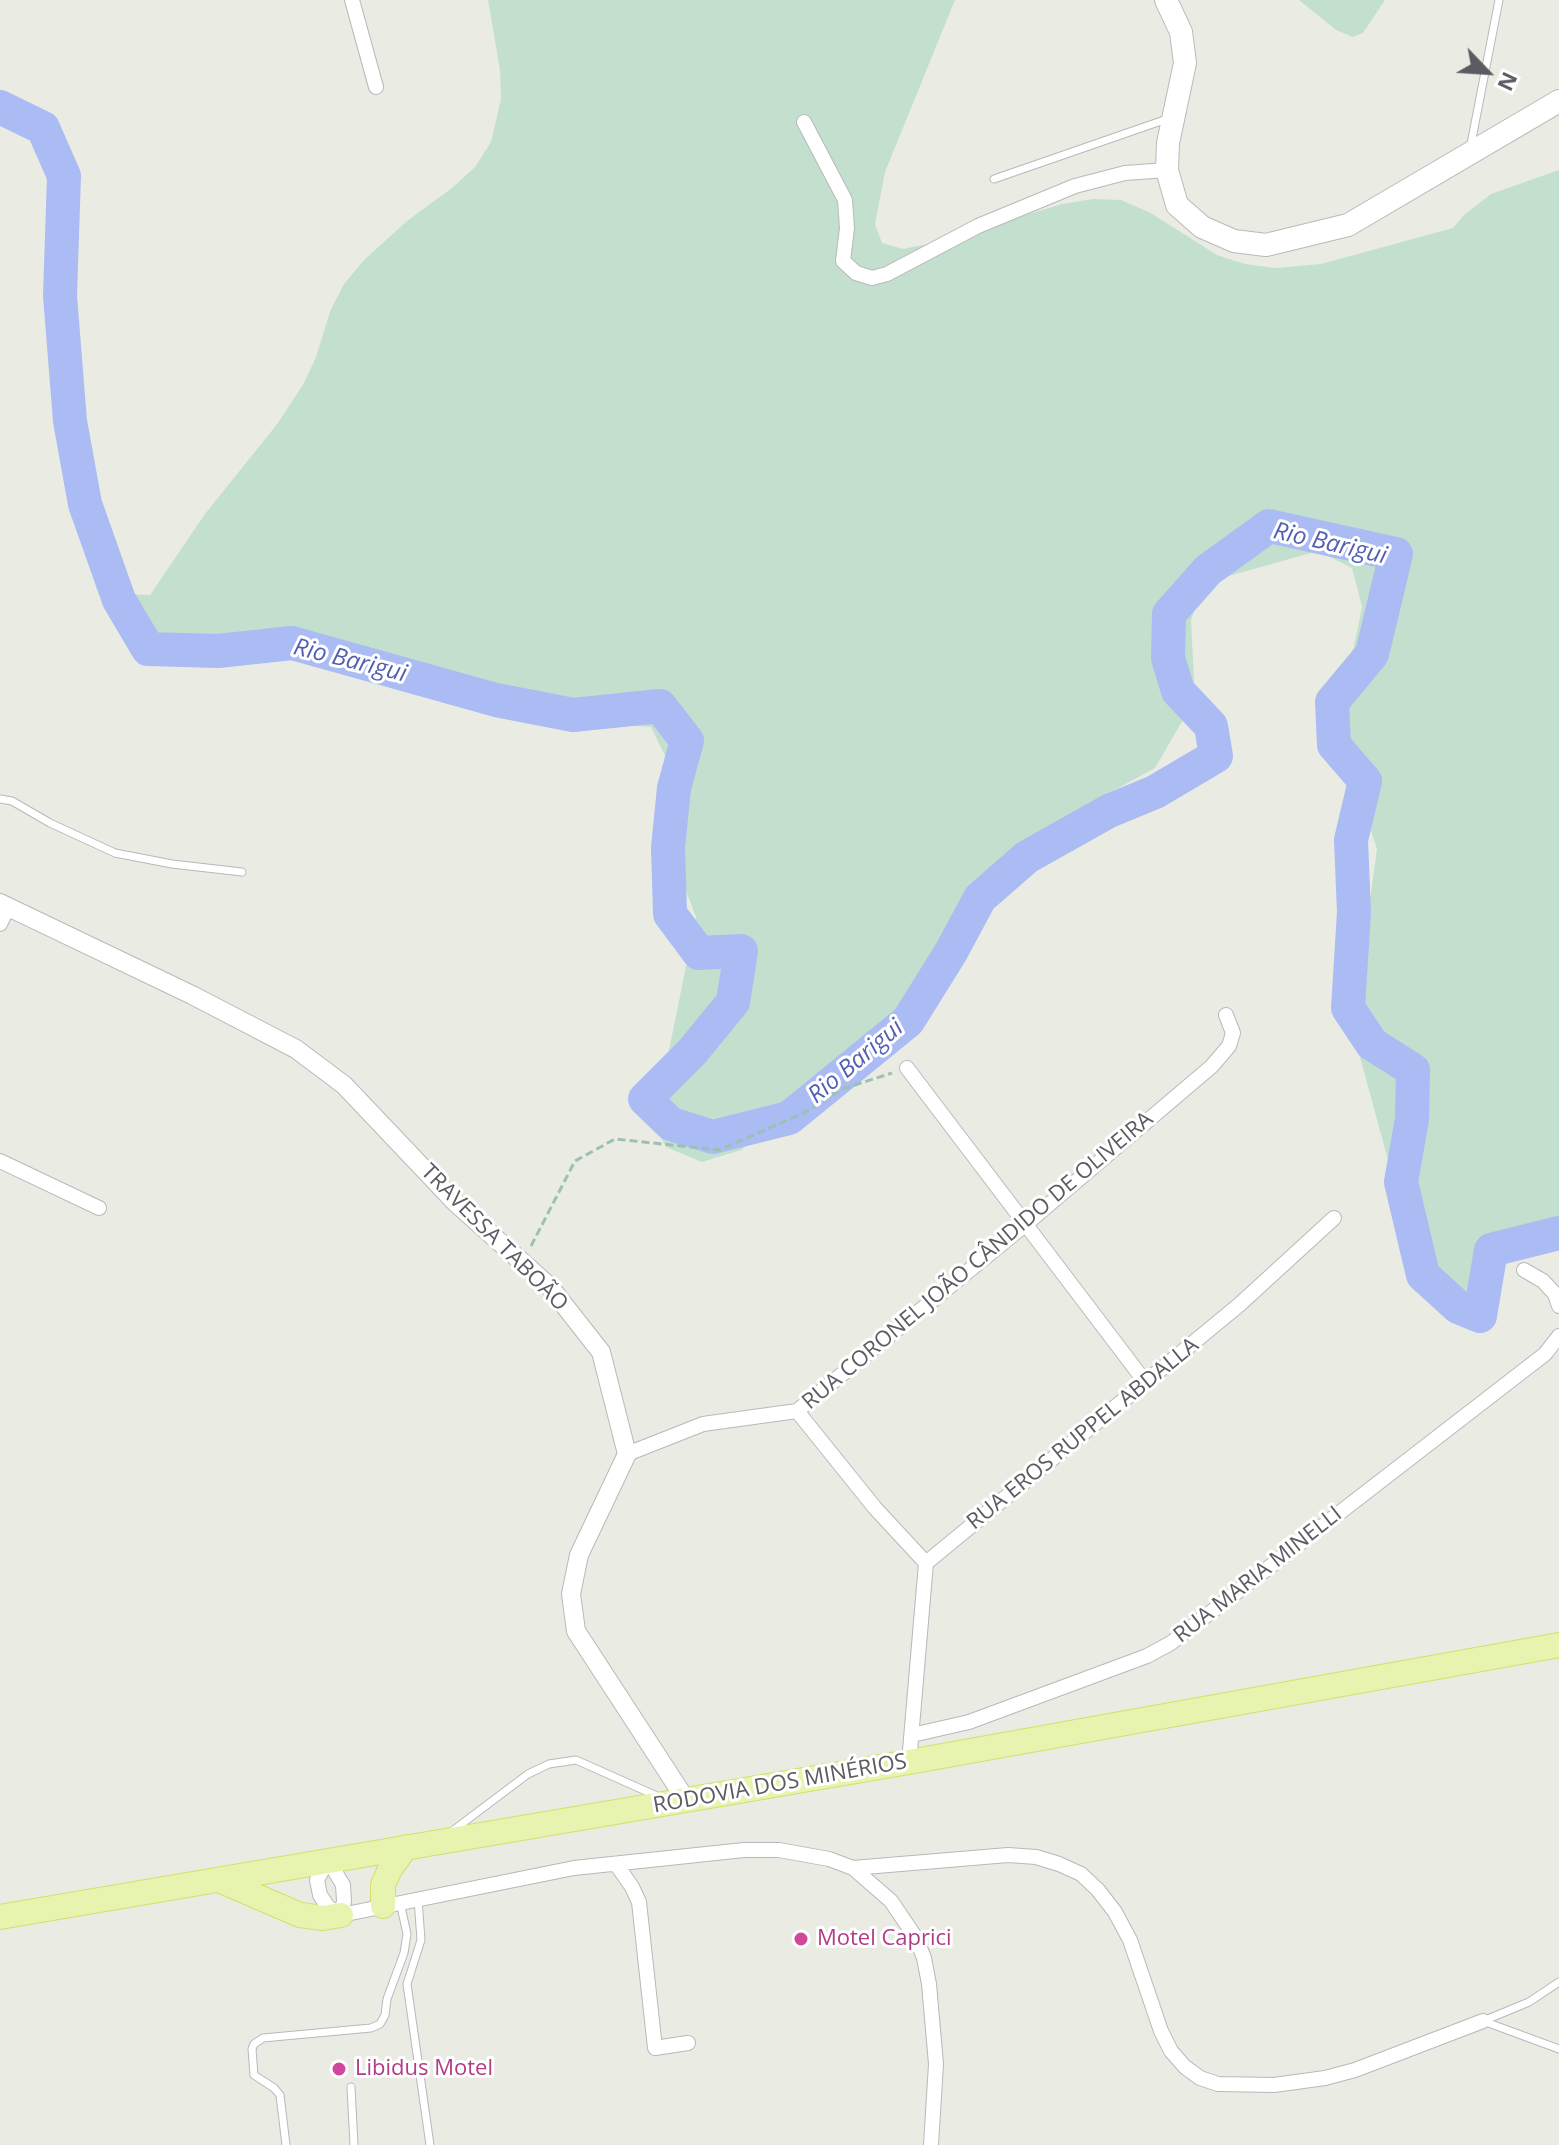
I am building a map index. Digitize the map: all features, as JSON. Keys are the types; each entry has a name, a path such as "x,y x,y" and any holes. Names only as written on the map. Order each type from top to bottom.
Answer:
{"main road":[{"path":"1166,0 1181,32 1185,63 1172,118 1167,170 1177,205 1202,227 1234,241 1266,245 1348,225 1559,101"},
{"name":"RODOVIA DOS MINÉRIOS","path":"0,1917 909,1762 1559,1645"},
{"path":"391,1904 383,1885 406,1847"},
{"path":"219,1880 300,1915 323,1918 341,1915"}],"street":[{"path":"352,0 376,87"},
{"path":"804,122 845,200 847,228 843,261 856,273 872,278 887,274 978,226 1075,186 1125,173 1167,170"},
{"name":"TRAVESSA TABOÃO","path":"3,911 192,995 296,1049 344,1085 456,1203 550,1287 601,1352 627,1454"},
{"name":"RUA CORONEL JOÃO CÂNDIDO DE OLIVEIRA","path":"627,1454 703,1424 797,1411 1026,1224 1212,1066 1229,1046 1233,1033 1226,1015"},
{"path":"907,1068 1146,1383"},
{"path":"0,1161 99,1208"},
{"name":"RUA EROS RUPPEL ABDALLA","path":"926,1563 1239,1305 1334,1218"},
{"path":"1524,1270 1543,1281 1555,1294 1559,1306"},
{"name":"RUA MARIA MINELLI","path":"912,1735 969,1722 1147,1656 1171,1643 1545,1354 1559,1336"},
{"path":"797,1411 875,1508 926,1563 909,1762"},
{"path":"627,1454 579,1555 571,1594 576,1631 679,1802"},
{"path":"328,1860 317,1880 320,1895 328,1907 341,1915 547,1872 744,1850 808,1853 853,1868 891,1901 916,1938 924,1958 936,2064 931,2145"},
{"path":"853,1868 1008,1855 1036,1857 1081,1874 1115,1912 1130,1940 1161,2031 1171,2051 1200,2078 1218,2084 1274,2085 1325,2078 1355,2070 1483,2021"},
{"path":"328,1860 343,1885 341,1915"},
{"path":"616,1864 639,1902 655,2048 688,2043"}],"lane":[{"path":"1468,155 1499,0"},
{"path":"994,179 1172,118"},
{"path":"0,799 12,801 50,823 115,853 172,864 242,872"},
{"path":"440,1841 528,1774 549,1764 576,1760 679,1802"},
{"path":"418,1899 421,1940 407,1984 430,2145"},
{"path":"286,2145 280,2095 254,2075 254,2044 263,2038 371,2028 380,2024 404,1953 407,1934 391,1904"},
{"path":"1483,2021 1529,2002 1559,1982"},
{"path":"1483,2021 1559,2049"},
{"path":"351,2087 354,2145"}],"path":[{"path":"523,1262 575,1161 615,1139 719,1150 804,1113 842,1089 907,1068"}],"green space":[{"path":"488,0 955,0 885,172 875,224 882,243 903,249 1062,204 1093,199 1121,200 1149,212 1217,255 1245,264 1275,268 1321,264 1453,228 1491,194 1559,170 1559,1243 1521,1239 1491,1289 1475,1301 1442,1280 1411,1244 1352,1028 1377,849 1337,730 1362,607 1352,568 1318,551 1204,583 1191,620 1195,699 1155,768 1058,821 969,905 863,1066 791,1106 741,1150 702,1162 666,1147 647,1112 667,1060 696,917 660,822 668,762 651,727 511,718 313,661 168,651 116,619 105,593 150,595 205,514 278,423 304,383 331,309 344,284 364,260 407,221 475,167 491,142 501,99 500,70"},
{"path":"1299,0 1385,0 1363,33 1353,37 1336,30"}],"waterway":[{"name":"Rio Barigui","path":"0,107 43,128 64,176 60,296 70,421 85,504 119,600 148,649 218,651 292,643 496,700 573,715 660,706 687,741 674,788 668,848 670,914 699,953 741,951 733,1002 692,1052 645,1099 671,1124 713,1137 789,1118 908,1021 980,898 1027,857 1109,811 1155,792 1216,756 1211,726 1178,691 1168,658 1169,614 1208,570 1269,526 1396,554 1372,654 1332,702 1334,745 1365,781 1351,840 1354,912 1348,1008 1372,1044 1413,1070 1412,1119 1401,1182 1423,1275 1458,1307 1480,1316 1491,1250 1559,1233"}],"place":[{"name":"Motel Caprici","path":"801,1939"},
{"name":"Libidus Motel","path":"339,2069"}]}
